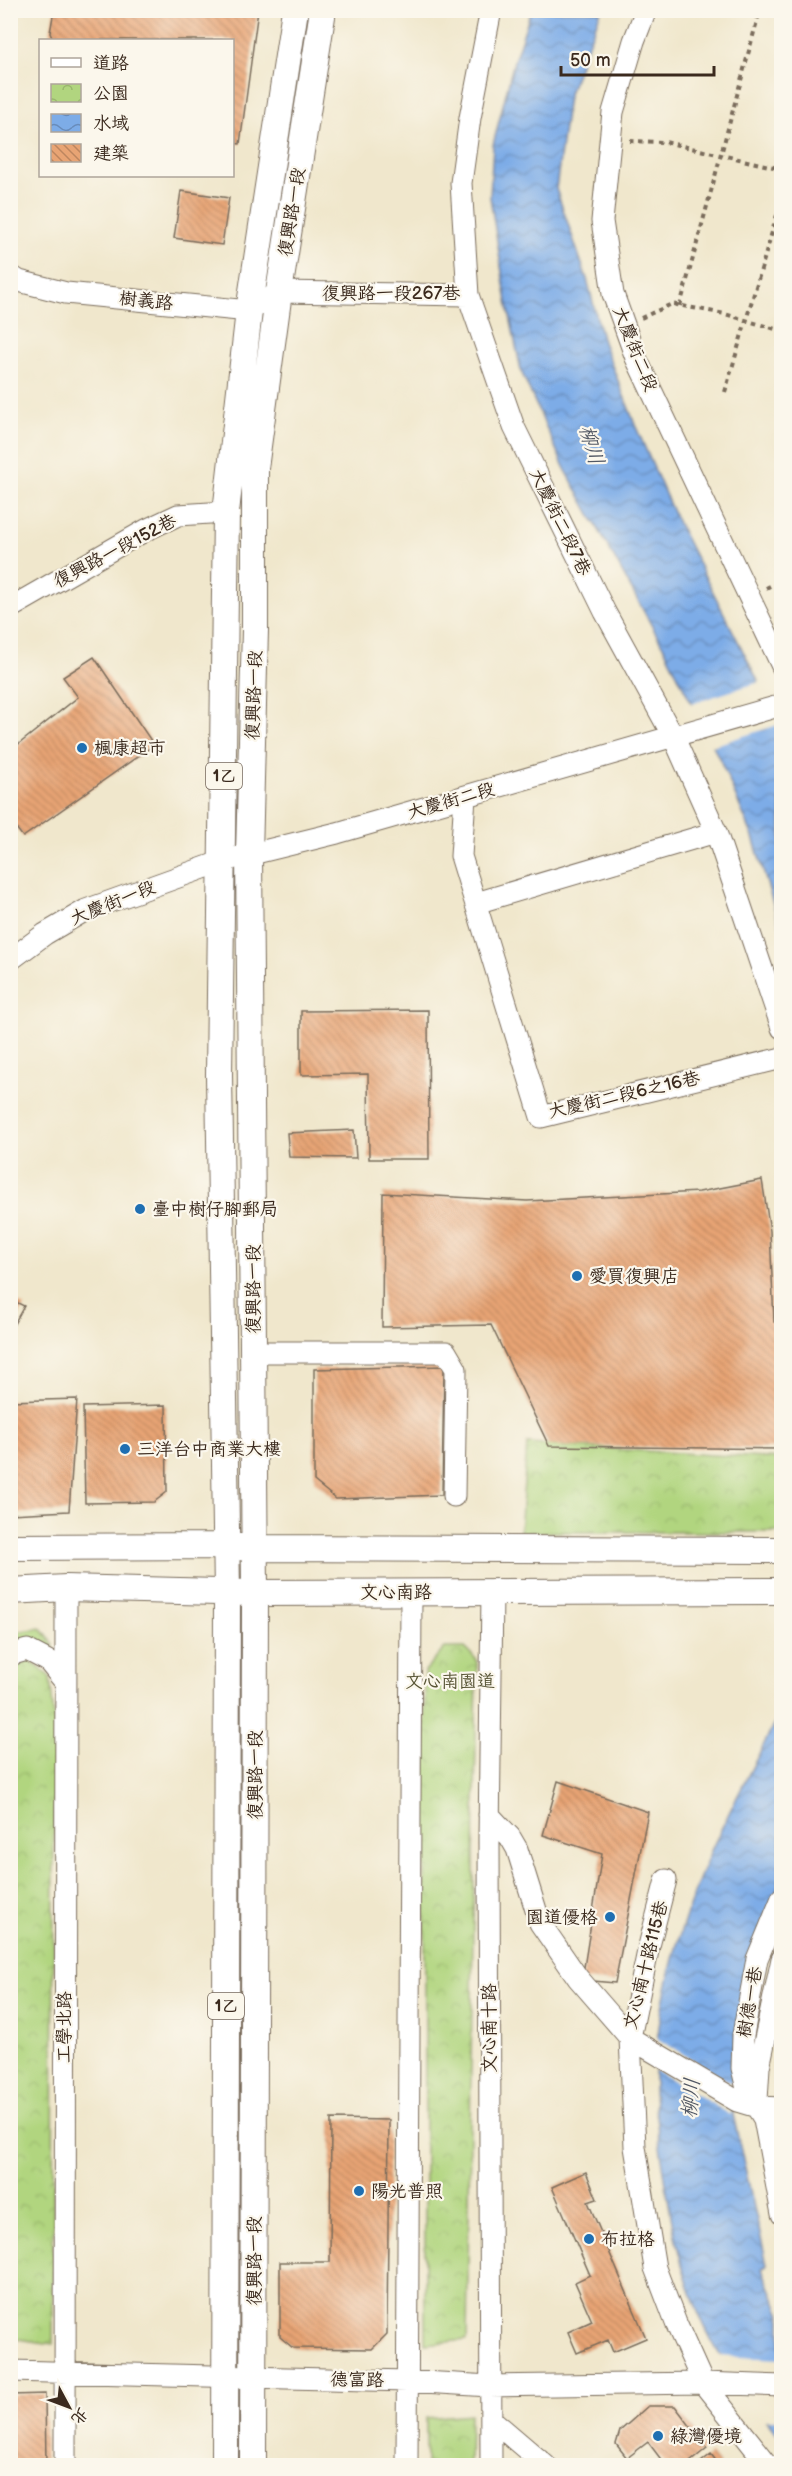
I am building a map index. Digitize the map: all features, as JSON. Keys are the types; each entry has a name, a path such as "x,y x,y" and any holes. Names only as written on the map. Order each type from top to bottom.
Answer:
{"main road":[{"name":"復興路一段","path":"225,2466 227,1593 219,1075 226,512 249,311 295,10"},
{"name":"復興路一段","path":"253,2466 255,1548 249,853 255,630 255,468 279,292 323,10"},
{"path":"10,1547 225,1546 782,1550"},
{"name":"文心南路","path":"10,1591 66,1588 227,1593 782,1590"}],"street":[{"name":"復興路一段267巷","path":"279,292 468,295 461,183 470,118 491,10"},
{"name":"大慶街二段","path":"646,10 634,41 613,112 602,220 613,294 636,358 782,666"},
{"name":"樹義路","path":"10,275 19,281 66,293 249,311"},
{"path":"249,311 279,292"},
{"name":"大慶街二段7巷","path":"468,295 514,427 605,612 679,736"},
{"name":"復興路一段152巷","path":"13,600 178,515 226,512"},
{"name":"大慶街二段","path":"223,861 337,833 781,705"},
{"path":"679,736 716,832 782,1028"},
{"name":"大慶街二段6之16巷","path":"465,797 461,856 541,1117 782,1058"},
{"path":"476,903 716,832"},
{"name":"大慶街一段","path":"10,960 45,934 86,910 223,861"},
{"path":"253,1352 446,1352 456,1369 454,1496"},
{"name":"工學北路","path":"65,2466 66,1588"},
{"name":"文心南十路","path":"491,2466 489,1815 492,1591"},
{"path":"407,2466 411,1592"},
{"path":"10,1655 27,1650 48,1661 65,1682"},
{"name":"文心南十路115巷","path":"489,1815 510,1837 517,1850 540,1923 578,1978 638,2043"},
{"name":"文心南十路115巷","path":"638,2043 649,1946 666,1880"},
{"name":"樹德一巷","path":"747,2104 748,2093 742,2068 743,2035 757,1959 782,1898"},
{"name":"樹德一巷","path":"747,2104 759,2067 782,1959"},
{"path":"769,2466 703,2383 676,2323 655,2268 634,2147 638,2043 747,2104 782,2108"},
{"name":"樹德一巷","path":"747,2104 765,2119 782,2214"},
{"name":"德富路","path":"10,2371 407,2381 490,2386 703,2383 782,2386"},
{"path":"492,2420 546,2466"}],"path":[{"path":"681,306 760,10"},
{"path":"611,140 665,142 722,153 782,169"},
{"path":"725,392 782,198"},
{"path":"624,326 672,304 725,314 782,331"},
{"path":"779,478 782,469"}],"green space":[{"path":"527,1444 781,1459 781,1532 520,1532"},
{"path":"41,1628 53,1644 53,1657 11,1646 11,1633"},
{"name":"文心南園道","path":"445,1648 465,1648 477,1660 467,2340 425,2344 425,1671"},
{"path":"30,1660 50,1677 54,1719 53,2344 11,2338 10,1665"},
{"path":"470,2414 469,2465 426,2465 426,2418"}],"water":[{"name":"柳川","path":"531,11 601,11 568,96 556,189 587,279 603,342 636,427 676,519 781,726 781,930 753,837 721,762 664,648 564,467 521,371 490,197 493,145 514,61"},
{"name":"柳川","path":"781,1710 781,1880 772,1901 735,2053 733,2115 767,2264 762,2269 781,2314 781,2438 745,2392 713,2343 688,2283 672,2221 657,2126 654,2075 665,1993 687,1912 707,1860"}],"pier":[{"path":"763,681 781,724 709,747 687,705"},
{"path":"656,2038 735,2085 731,2115 652,2068"},
{"path":"718,2356 781,2359 781,2420 763,2420"}],"building":[{"path":"54,10 258,10 240,144 234,143 234,39 53,39 50,33"},
{"path":"181,191 229,198 222,245 174,238"},
{"name":"楓康超市","path":"94,657 154,745 23,837 10,820 10,751 78,697 63,677"},
{"path":"428,1010 429,1159 369,1159 368,1074 301,1075 301,1011"},
{"path":"354,1130 356,1158 289,1157 287,1133"},
{"name":"愛買復興店","path":"762,1180 770,1231 774,1322 782,1322 782,1449 549,1446 491,1325 382,1327 383,1193 527,1201 699,1192"},
{"path":"10,1299 24,1306 10,1331"},
{"path":"444,1366 442,1495 336,1499 314,1481 314,1369"},
{"path":"77,1399 69,1511 10,1514 10,1401"},
{"name":"三洋台中商業大樓","path":"166,1405 167,1492 154,1502 85,1503 83,1407"},
{"name":"園道優格","path":"558,1781 648,1812 615,1983 582,1980 602,1854 543,1835"},
{"name":"陽光普照","path":"331,2119 389,2120 387,2334 372,2349 293,2348 280,2337 280,2262 330,2262"},
{"name":"布拉格","path":"586,2172 597,2199 588,2202 646,2338 613,2352 608,2340 577,2353 568,2332 592,2321 575,2282 590,2275 552,2187"},
{"path":"45,2394 46,2466 10,2466 10,2395"},
{"name":"綠灣優境","path":"648,2406 675,2406 707,2448 685,2466 666,2466 648,2442 627,2458 616,2444 620,2431"},
{"name":"綠灣優境","path":"711,2454 720,2466 696,2466"}],"place":[{"name":"楓康超市","path":"82,748"},
{"name":"臺中樹仔腳郵局","path":"140,1209"},
{"name":"愛買復興店","path":"577,1276"},
{"name":"三洋台中商業大樓","path":"125,1449"},
{"name":"園道優格","path":"610,1917"},
{"name":"陽光普照","path":"359,2191"},
{"name":"布拉格","path":"589,2239"},
{"name":"綠灣優境","path":"658,2436"}]}
